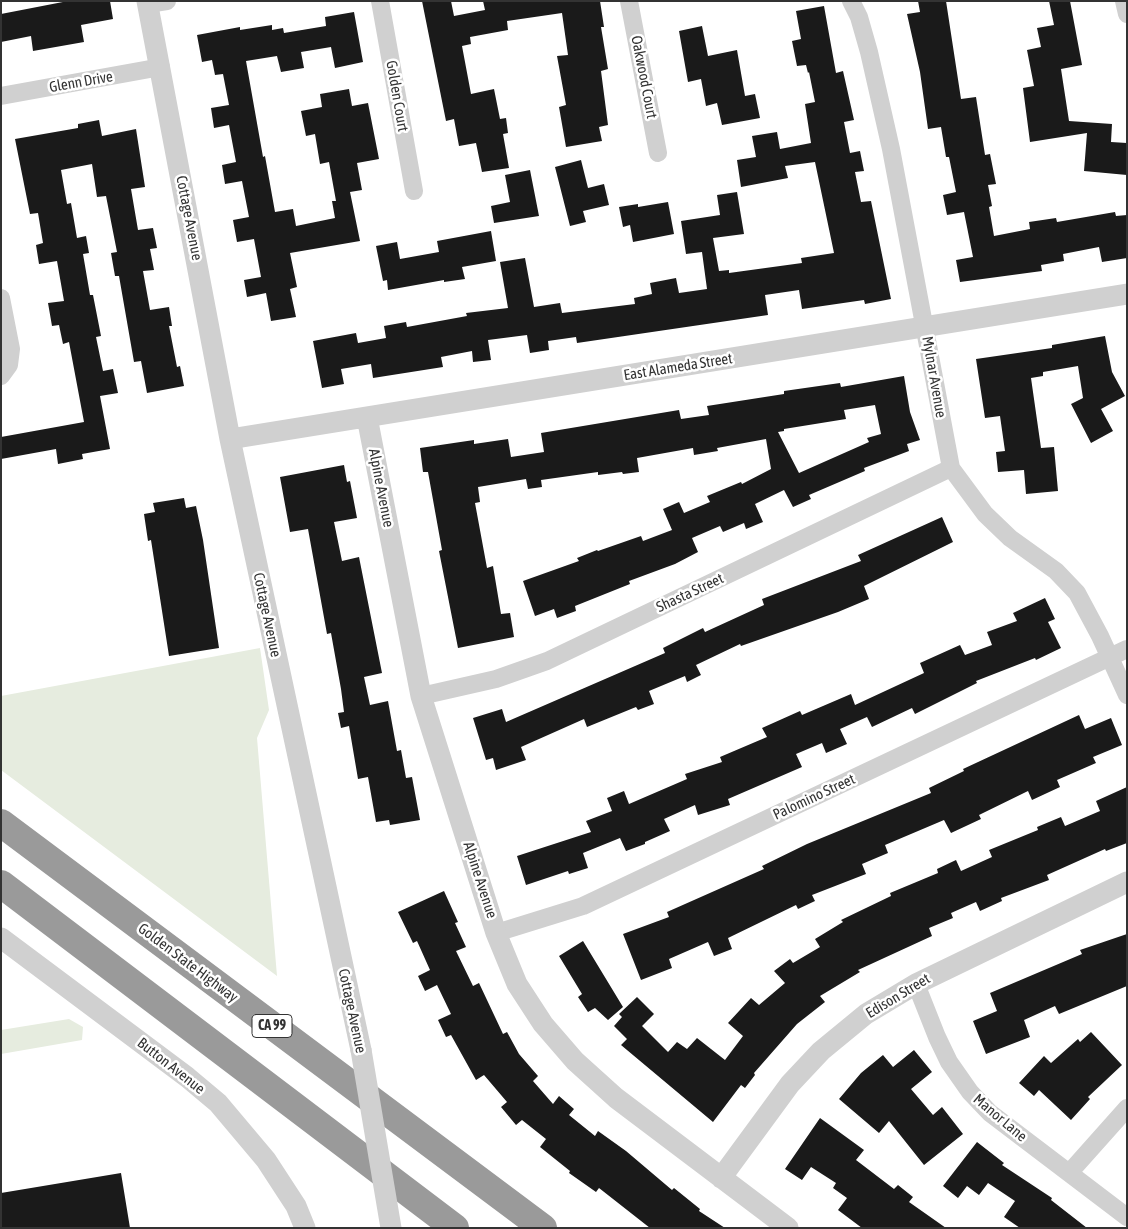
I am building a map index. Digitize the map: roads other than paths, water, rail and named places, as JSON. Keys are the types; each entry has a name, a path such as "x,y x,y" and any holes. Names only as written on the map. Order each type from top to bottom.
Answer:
{"highway":[{"name":"Golden State Highway","path":"1,824 543,1228"},
{"path":"1,884 455,1228"}],"street":[{"name":"Golden Court","path":"380,1 414,191"},
{"name":"Oakwood Court","path":"629,1 658,153"},
{"name":"Mylnar Avenue","path":"851,1 859,17 871,62 925,325 951,468 984,514 1010,538 1056,571 1077,593 1127,695"},
{"path":"1124,1 1127,14"},
{"name":"Cottage Avenue","path":"154,2 161,67 230,439 361,1050 391,1228"},
{"name":"Glenn Drive","path":"1,96 161,67"},
{"name":"East Alameda Street","path":"230,439 712,362 925,325 1127,294"},
{"path":"1,298 11,349 9,365 1,376"},
{"name":"Alpine Avenue","path":"367,417 421,696 496,933 517,984 543,1024 575,1061 616,1098 788,1228"},
{"name":"Shasta Street","path":"421,696 496,678 547,661 951,468"},
{"name":"Palomino Street","path":"496,933 584,906 1127,649"},
{"name":"Edison Street","path":"722,1178 790,1084 821,1050 866,1014 916,984 1127,882"},
{"name":"Button Avenue","path":"1,938 187,1077 218,1103 266,1160 296,1206 305,1228"},
{"name":"Manor Lane","path":"916,984 945,1054 970,1092 990,1113 1127,1217"},
{"path":"1070,1172 1127,1108"}]}
